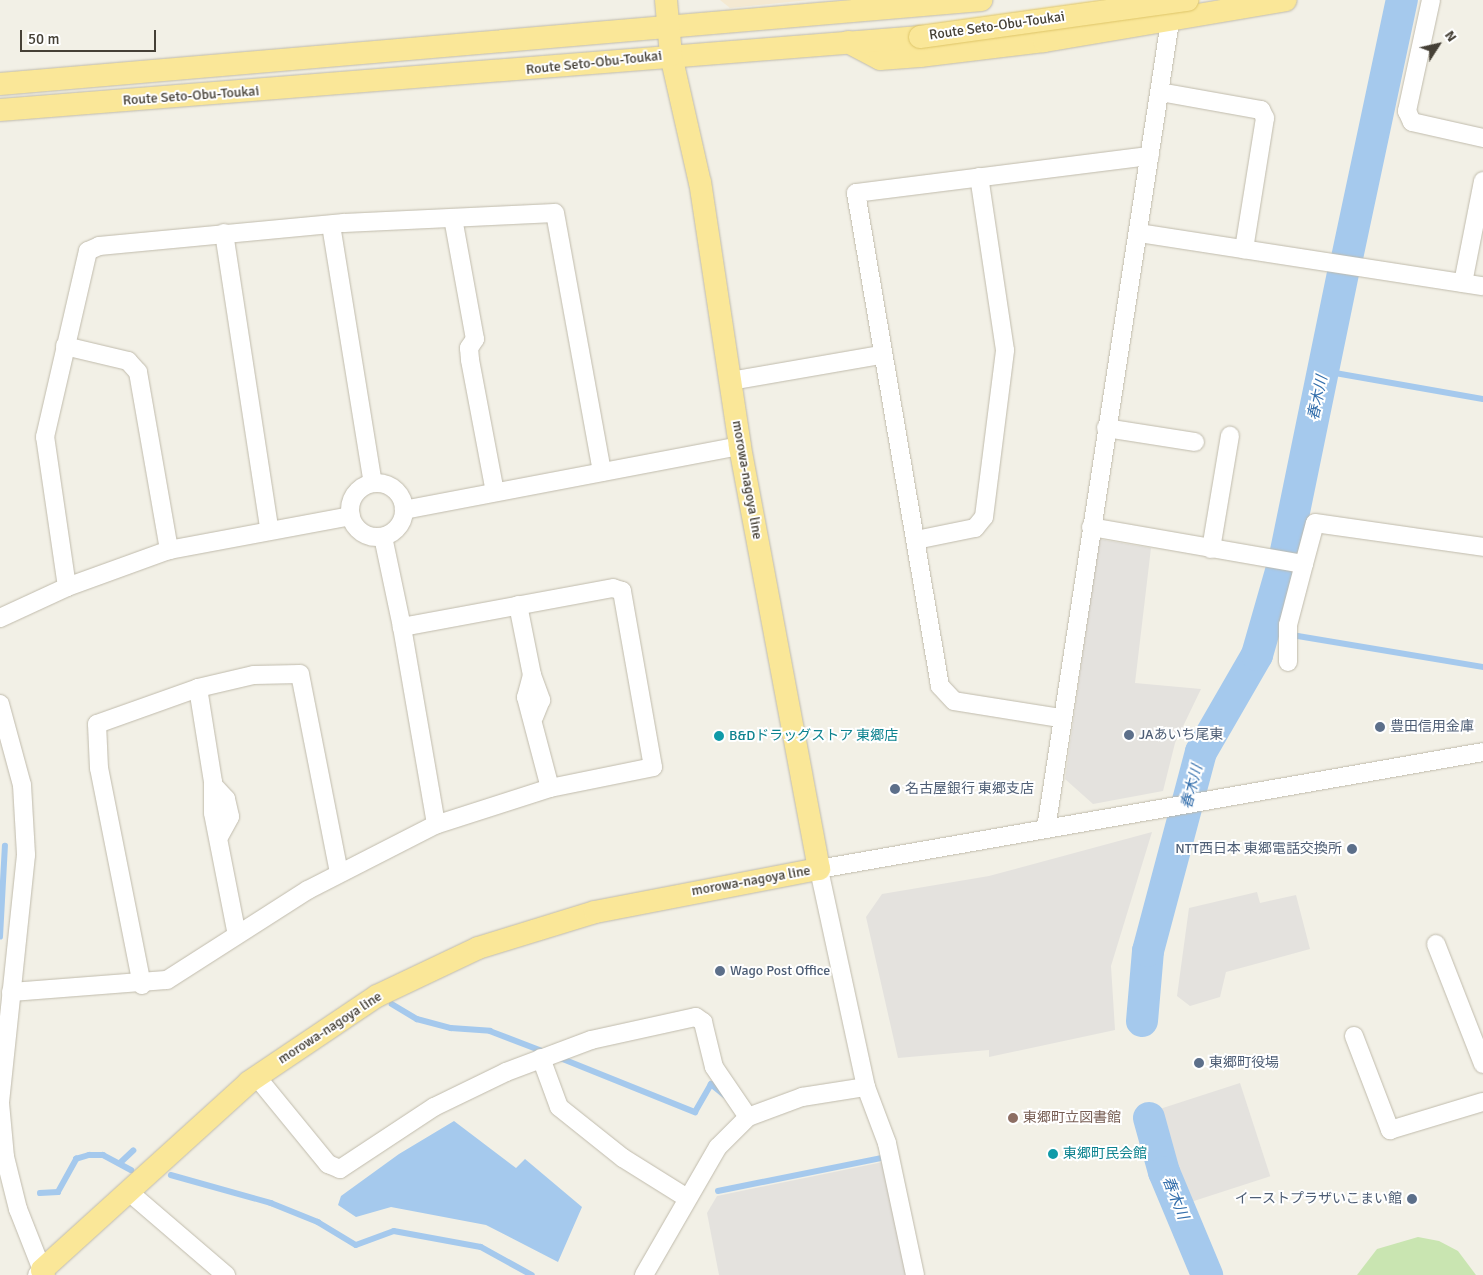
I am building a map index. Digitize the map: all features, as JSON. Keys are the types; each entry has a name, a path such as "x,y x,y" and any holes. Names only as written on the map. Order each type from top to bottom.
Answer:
{"main road":[{"name":"morowa-nagoya line","path":"41,1273 256,1076 377,996 478,948 635,902 819,869 740,446 700,183 671,55 666,0"},
{"path":"836,12 858,0"},
{"name":"Route Seto-Obu-Toukai","path":"0,84 981,0"},
{"name":"Route Seto-Obu-Toukai","path":"0,110 846,41 920,37 1187,0"},
{"path":"846,41 880,59 912,57 1172,10 1286,0"}],"street":[{"path":"1432,0 1407,111 1412,122 1483,138"},
{"path":"1046,829 1060,718 1139,233 1172,10"},
{"path":"1160,92 1261,110 1265,118 1244,249"},
{"path":"1060,718 946,697 940,686 916,540 881,355 856,193 861,189 1150,156"},
{"path":"916,540 975,528 984,517 1005,350 979,177"},
{"path":"1463,283 1483,181"},
{"path":"67,587 45,436 65,346 92,248 224,233 549,211 560,220 602,472"},
{"path":"453,218 475,339 469,348 476,375 495,492"},
{"path":"331,226 373,483"},
{"path":"224,233 269,528"},
{"path":"1139,233 1483,286"},
{"path":"65,346 128,361 138,372 169,550"},
{"path":"730,381 881,355"},
{"path":"1106,428 1195,442"},
{"path":"1211,549 1230,436"},
{"path":"404,510 740,446"},
{"path":"373,483 391,487 404,510 399,527 383,537 359,530 351,516 353,498 373,483"},
{"path":"0,618 67,587 169,550 269,528 351,516"},
{"path":"1288,662 1288,625 1315,523 1483,547"},
{"path":"1091,527 1304,564"},
{"path":"383,537 402,627 436,824"},
{"path":"11,992 142,985 179,974 237,935 339,872 436,824 550,788 645,771 654,761 622,591 613,588 402,627"},
{"path":"518,605 532,675 526,697 534,717 550,788"},
{"path":"142,985 94,731 97,724 141,705 198,688 254,675 300,674 339,872"},
{"path":"198,688 213,785 211,803 220,834 237,935"},
{"path":"0,704 18,761 25,810 26,855 6,970 11,992 0,1103 12,1189 41,1273"},
{"path":"915,1275 887,1143 866,1087 819,869 1213,802 1483,752"},
{"path":"1436,944 1483,1064"},
{"path":"256,1076 334,1169 434,1106 541,1058 591,1040 696,1017 703,1022 714,1066 748,1117"},
{"path":"1354,1036 1390,1130 1483,1102"},
{"path":"541,1058 559,1107 623,1158 688,1198"},
{"path":"644,1275 718,1147 748,1117 802,1097 866,1087"},
{"path":"130,1192 226,1275"}],"shaded area":[{"path":"720,0 809,0 730,8"},
{"path":"1099,539 1151,548 1135,683 1201,689 1175,743 1163,791 1093,804 1065,779"},
{"path":"1152,832 1111,966 1115,1030 989,1057 989,1050 898,1058 866,917 882,894 989,876"},
{"path":"1257,892 1260,903 1296,895 1310,949 1226,972 1220,997 1190,1006 1177,996 1189,908"},
{"path":"1240,1083 1270,1176 1188,1203 1158,1110"},
{"path":"883,1162 906,1275 719,1275 707,1213 717,1196"}],"green space":[{"path":"1418,1237 1439,1241 1458,1251 1476,1275 1357,1275 1377,1249"}],"water":[{"path":"454,1121 516,1168 525,1159 582,1207 558,1262 486,1225 391,1207 356,1217 338,1205 341,1196 399,1154"}],"waterway":[{"name":"春木川","path":"1347,258 1402,0"},
{"name":"春木川","path":"1286,551 1343,274"},
{"path":"1324,371 1483,399"},
{"name":"春木川","path":"1142,1021 1148,951 1201,752 1257,655 1282,568"},
{"path":"1267,621 1298,636 1483,667"},
{"path":"0,937 5,846"},
{"path":"392,1004 417,1019 451,1028 490,1031 545,1052"},
{"path":"558,1057 695,1112 711,1084 726,1096"},
{"name":"春木川","path":"1149,1118 1164,1172 1207,1275"},
{"path":"120,1163 133,1151"},
{"path":"40,1193 58,1192 76,1159 89,1155 103,1155 131,1170"},
{"path":"718,1191 882,1158"},
{"path":"171,1175 271,1203 318,1222 356,1245 394,1231 481,1247 532,1275"}],"place":[{"name":"豊田信用金庫","path":"1380,727"},
{"name":"JAあいち尾東","path":"1129,735"},
{"name":"B&Dドラッグストア 東郷店","path":"719,736"},
{"name":"名古屋銀行 東郷支店","path":"895,789"},
{"name":"NTT西日本 東郷電話交換所","path":"1352,849"},
{"name":"Wago Post Office","path":"720,971"},
{"name":"東郷町役場","path":"1199,1063"},
{"name":"東郷町立図書館","path":"1013,1118"},
{"name":"東郷町民会館","path":"1053,1154"},
{"name":"イーストプラザいこまい館","path":"1412,1199"}]}
